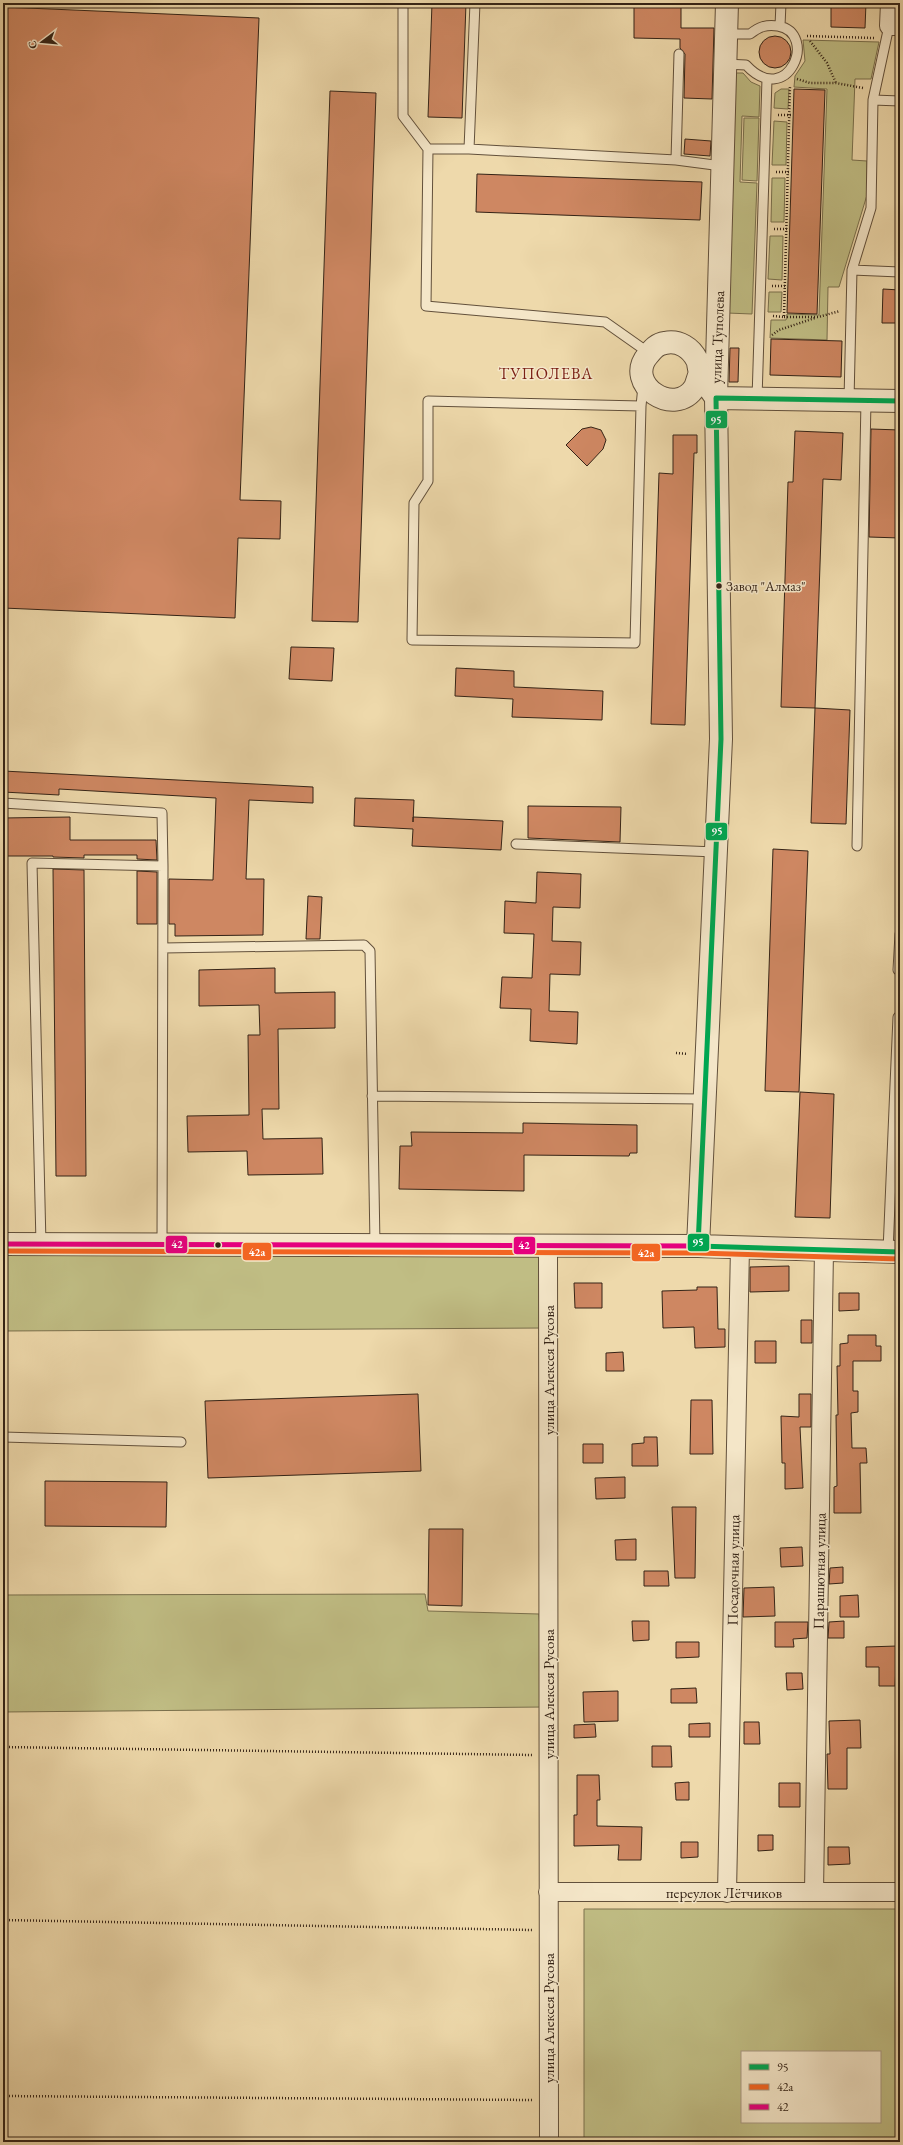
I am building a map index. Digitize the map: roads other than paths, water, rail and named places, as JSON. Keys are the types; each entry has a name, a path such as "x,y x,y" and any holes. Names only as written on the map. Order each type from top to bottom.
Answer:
{"street":[{"name":"улица Туполева","path":"698,1246 721,739 716,398 727,3"},
{"path":"890,3 892,30"},
{"path":"700,372 695,387 683,398 667,400 652,394 644,382 642,366 649,353 655,346 666,342 679,343 689,349 698,361 700,372 716,398 757,400 900,401"},
{"path":"3,1244 698,1246 894,1252"},
{"name":"улица Алексея Русова","path":"548,1245 548,2142"},
{"name":"Посадочная улица","path":"727,1893 740,1247"},
{"name":"Парашютная улица","path":"814,1892 824,1250"},
{"name":"переулок Лётчиков","path":"548,1892 900,1892"}],"lane":[{"path":"403,3 403,116 428,149 426,306 605,322 649,353"},
{"path":"469,149 474,3"},
{"path":"780,26 782,3"},
{"path":"725,64 746,64 754,73 767,79 776,79 785,76 793,68 797,58 798,47 793,37 780,26 768,25 758,28 750,34 726,34"},
{"path":"857,846 858,401 851,306 852,270 870,208 873,100 892,30"},
{"path":"676,160 680,54"},
{"path":"757,400 767,79"},
{"path":"873,100 900,101"},
{"path":"428,149 469,149 676,160 722,166"},
{"path":"852,270 900,272"},
{"path":"641,406 428,401 428,481 414,503 412,640 635,643 641,406 644,382"},
{"path":"3,803 162,813 162,1245"},
{"path":"516,844 716,852"},
{"path":"41,1244 32,863 163,866"},
{"path":"898,970 900,934"},
{"path":"163,948 364,945 370,950 375,1244"},
{"path":"894,1252 898,1017"},
{"path":"372,1096 704,1099"},
{"path":"3,1437 181,1442"}],"place":[{"name":"Завод \"Алмаз\"","path":"719,586"}],"district":[{"name":"ТУПОЛЕВА","path":"546,373"}]}
